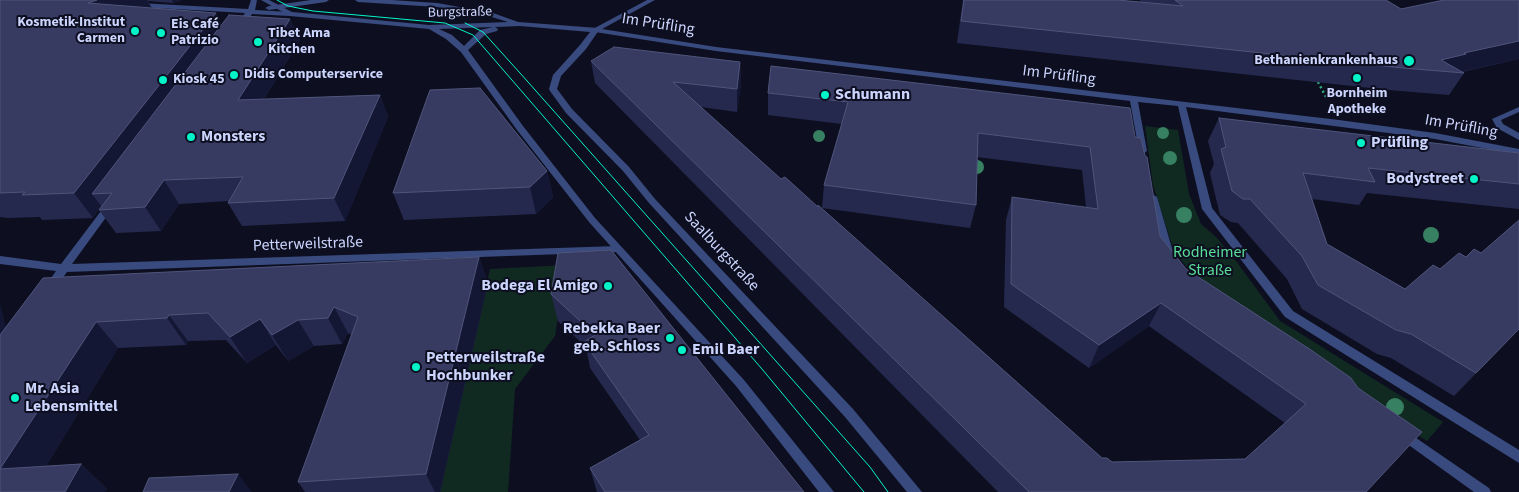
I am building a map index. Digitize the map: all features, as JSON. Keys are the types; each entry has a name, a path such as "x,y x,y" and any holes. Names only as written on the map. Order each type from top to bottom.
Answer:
{"street":[{"path":"236,33 251,10 254,0"},
{"path":"264,0 290,14"},
{"name":"Burgstraße","path":"251,10 326,0"},
{"name":"Burgstraße","path":"358,0 437,5 493,15 520,24"},
{"path":"595,30 652,0"},
{"name":"Burgstraße","path":"129,4 251,10 429,27 520,24 595,30"},
{"path":"464,50 483,32 520,24"},
{"path":"429,27 449,37 464,50 526,136 592,220 740,383 827,492"},
{"name":"Im Prüfling","path":"595,30 716,49 1435,136 1519,152"},
{"name":"Saalburgstraße","path":"595,30 583,47 557,75 553,89 569,111 626,169 652,201 848,413 915,492"},
{"path":"1134,100 1144,159"},
{"path":"1182,106 1207,208 1289,314 1519,458"},
{"name":"Im Prüfling","path":"1519,109 1496,119 1500,126 1519,137"},
{"path":"1149,187 1169,255 1175,263"},
{"path":"41,299 116,196"},
{"name":"Petterweilstraße","path":"0,260 64,268 618,249"},
{"path":"1391,426 1484,492"}],"green space":[{"name":"Rodheimer Straße","path":"1145,126 1178,130 1189,194 1201,224 1217,238 1236,261 1280,321 1443,422 1427,441 1215,302 1174,251 1153,185"},
{"path":"566,265 555,336 515,389 508,492 440,492 490,269"}],"building":[{"path":"0,0 97,0 88,3 216,13 74,193 22,195 25,192 0,193"},
{"name":"Bethanienkrankenhaus","path":"964,0 1118,0 1183,6 1175,0 1386,0 1401,9 1444,0 1519,0 1519,41 1441,60 1464,73 961,21"},
{"path":"229,15 290,19 238,100 380,95 334,198 228,203 243,177 164,180 145,207 99,210 112,193 92,194"},
{"path":"614,47 740,62 737,89 673,82 781,179 785,177 818,207 818,205 1102,458 1107,458 1112,462 1245,459 1306,404 1161,303 1099,345 1011,284 1012,197 1098,209 1090,147 978,133 976,205 824,185 848,102 768,93 771,66 1130,108 1135,137 1141,138 1145,156 1147,157 1160,236 1186,269 1311,350 1351,378 1358,388 1422,432 1366,492 1029,492 591,61"},
{"path":"480,88 547,171 530,187 393,193 430,90"},
{"path":"1219,118 1519,153 1519,184 1368,168 1375,182 1303,173 1327,244 1405,289 1433,265 1440,269 1459,253 1466,257 1474,249 1481,253 1519,220 1519,329 1476,373 1411,334 1396,330 1318,285 1302,256 1250,199 1243,199 1232,191 1221,149 1226,147"},
{"path":"611,250 804,492 605,492 590,468 649,435 584,342 595,335 551,294 558,253"},
{"path":"479,257 426,474 298,482 358,317 334,307 328,318 298,320 272,335 260,319 230,337 208,313 169,315 167,318 96,322 0,469 0,335 43,278"},
{"path":"81,464 65,492 0,492 0,469"},
{"path":"238,474 229,492 143,492 149,478"}],"tram line":[{"path":"277,0 288,6 313,11 445,23 473,35 762,369 864,492"},
{"path":"465,23 483,32 520,73 870,467 888,492"}],"place":[{"name":"Kosmetik-Institut Carmen","path":"135,31"},
{"name":"Eis Café Patrizio","path":"161,33"},
{"name":"Tibet Ama Kitchen","path":"258,42"},
{"name":"Bethanienkrankenhaus","path":"1409,61"},
{"name":"Didis Computerservice","path":"234,75"},
{"name":"Bornheim Apotheke","path":"1357,78"},
{"name":"Kiosk 45","path":"163,80"},
{"name":"Schumann","path":"825,95"},
{"name":"Monsters","path":"191,137"},
{"name":"Prüfling","path":"1361,143"},
{"name":"Bodystreet","path":"1474,179"},
{"name":"Bodega El Amigo","path":"608,286"},
{"name":"Rebekka Baer geb. Schloss","path":"670,338"},
{"name":"Emil Baer","path":"682,350"},
{"name":"Petterweilstraße Hochbunker","path":"416,367"},
{"name":"Mr. Asia Lebensmittel","path":"15,398"}]}
